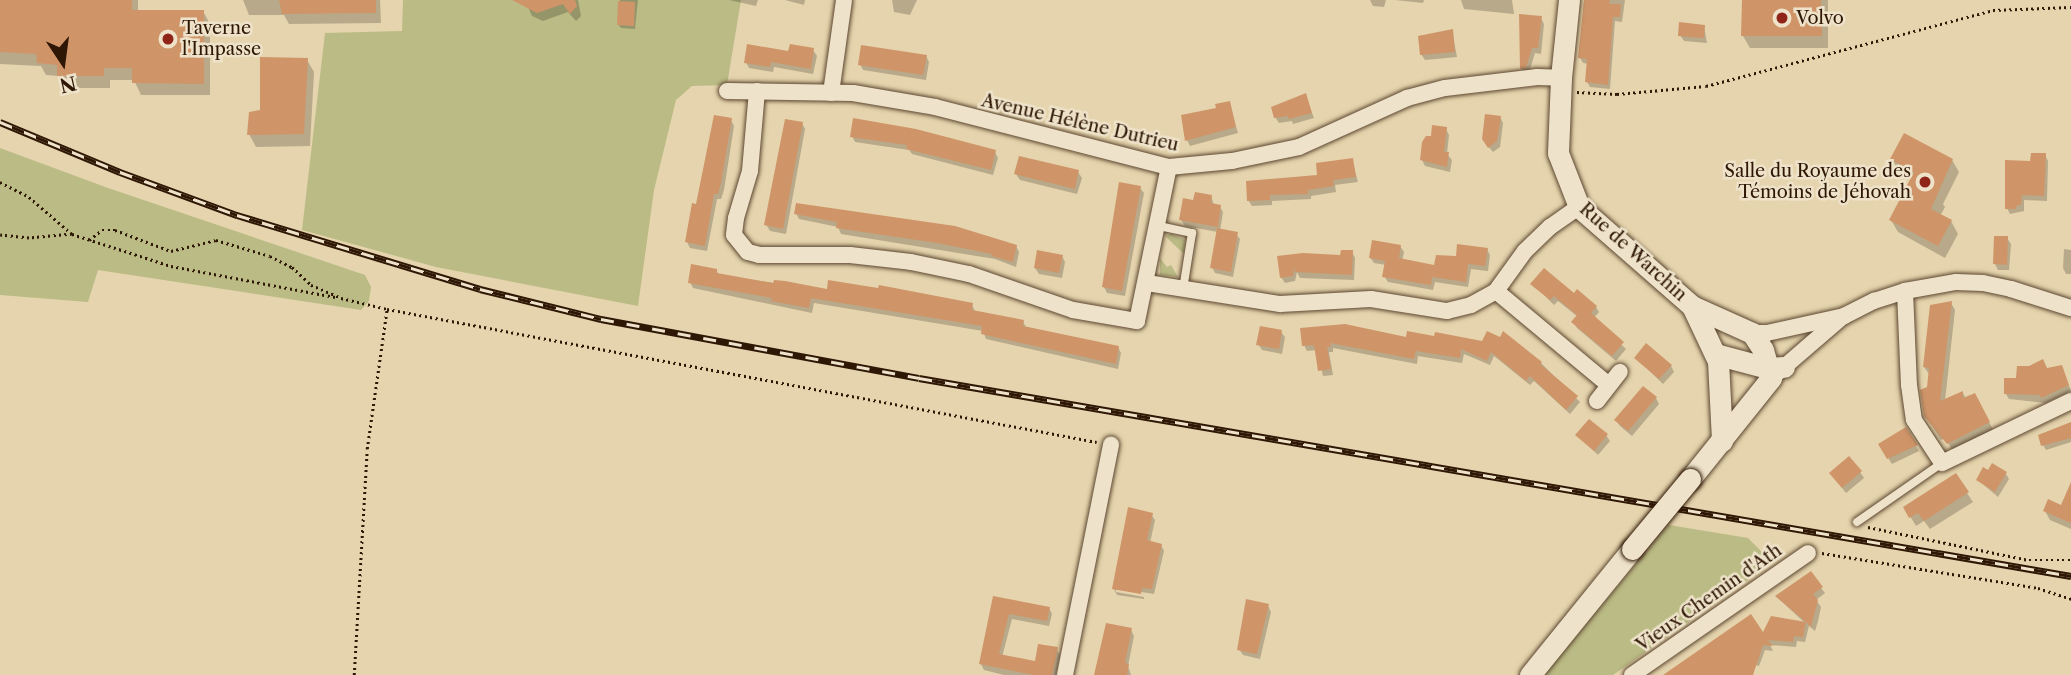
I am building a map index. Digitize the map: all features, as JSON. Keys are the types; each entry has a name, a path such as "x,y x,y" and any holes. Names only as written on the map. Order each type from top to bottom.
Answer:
{"street":[{"path":"831,93 844,0"},
{"name":"Rue de Warchin","path":"1569,0 1558,153 1579,207 1692,306 1752,333"},
{"name":"Avenue Hélène Dutrieu","path":"727,91 831,93 934,107 1169,167 1233,161 1299,147 1407,98 1445,88 1537,77 1561,84"},
{"path":"757,92 750,171 736,218 734,235 748,252 759,255 850,256 911,262 969,274 1073,310 1137,321 1159,226 1169,167"},
{"path":"1147,283 1280,304 1371,299 1447,311 1471,305 1496,291 1525,251 1550,227 1579,207"},
{"path":"1530,675 1722,441 1774,371 1844,316 1874,301 1929,285 1983,283 2071,308"},
{"path":"1496,291 1615,379 1597,401"},
{"path":"1905,291 1909,384 1914,420 1942,463 2071,401"},
{"path":"1692,306 1715,354 1721,397 1722,441"},
{"path":"1752,333 1767,333 1844,316"},
{"path":"1752,333 1774,371"},
{"path":"1715,354 1774,371"},
{"path":"1065,675 1111,445"},
{"name":"Vieux Chemin d'Ath","path":"1632,675 1808,553"}],"lane":[{"path":"1159,226 1192,233 1183,289"},
{"path":"1857,522 1942,463"}],"path":[{"path":"1561,84 1617,94 1700,88 1993,10 2071,7"},
{"path":"0,182 29,197 72,234 171,266 1111,445"},
{"path":"89,240 102,230 114,230 171,251 216,240 270,256 292,267 311,285 341,298"},
{"path":"0,235 29,237 72,234"},
{"path":"354,675 367,449 387,309"},
{"path":"1857,522 1878,531 2029,560 2071,560"},
{"path":"1808,553 1835,553 2038,588 2071,600"}],"green space":[{"path":"403,0 741,0 727,85 692,86 676,100 654,190 638,306 436,267 302,230 325,33 402,31"},
{"path":"0,148 108,188 365,275 371,287 369,301 361,310 98,270 88,302 0,295"},
{"path":"1171,234 1185,240 1184,254 1165,236"},
{"path":"1160,258 1167,267 1171,265 1178,277 1160,275"},
{"path":"1669,525 1748,538 1762,552 1761,570 1613,675 1542,675"}],"building":[{"path":"0,0 132,0 132,10 204,10 204,84 132,83 132,68 104,68 104,76 57,76 57,65 37,63 36,54 0,52"},
{"path":"279,0 376,0 376,13 282,14"},
{"path":"512,0 575,0 577,6 570,14 563,4 537,13"},
{"path":"1584,0 1610,0 1609,4 1621,4 1620,17 1613,17 1608,85 1585,82 1587,59 1578,58"},
{"name":"Volvo","path":"1742,0 1821,0 1822,36 1741,36"},
{"path":"618,1 635,2 634,26 617,25"},
{"path":"1519,14 1542,16 1538,48 1532,48 1526,68 1520,69"},
{"path":"1679,22 1705,25 1704,38 1678,36"},
{"path":"1453,29 1455,52 1420,55 1418,36"},
{"path":"747,44 788,51 790,44 814,48 811,69 771,62 770,67 744,63"},
{"path":"861,45 927,55 923,75 858,65"},
{"path":"260,57 308,58 304,134 247,135 249,112 260,110"},
{"path":"1306,93 1312,113 1289,119 1288,116 1274,118 1271,107"},
{"path":"1230,101 1236,127 1185,141 1181,115 1216,108 1215,104"},
{"path":"1485,114 1501,116 1497,141 1488,148 1482,139"},
{"path":"714,115 732,118 721,183 718,194 714,194 705,246 685,242 692,203 696,204"},
{"path":"853,118 916,129 996,150 991,170 906,149 907,145 850,137"},
{"path":"785,119 803,122 783,229 764,225"},
{"path":"1432,125 1447,127 1444,152 1449,152 1447,167 1420,160 1422,142 1426,136 1431,136"},
{"name":"Salle du Royaume des Témoins de Jéhovah","path":"1904,133 1953,159 1931,209 1952,220 1938,246 1889,220 1914,172 1890,159"},
{"path":"2031,153 2046,153 2044,196 2022,195 2021,205 2017,205 2016,209 2005,209 2005,160 2030,161"},
{"path":"1019,156 1079,170 1075,189 1014,174"},
{"path":"1353,158 1356,177 1333,180 1334,186 1308,190 1308,194 1270,195 1270,200 1247,201 1246,181 1317,175 1316,163"},
{"path":"1119,182 1141,186 1122,291 1102,287"},
{"path":"1195,192 1212,195 1211,203 1221,205 1218,227 1179,220 1183,198 1193,200"},
{"path":"796,203 955,226 1017,245 1013,262 991,256 992,254 937,243 836,228 837,222 794,214"},
{"path":"1217,228 1238,232 1231,272 1210,268"},
{"path":"1994,236 2008,236 2007,265 1993,264"},
{"path":"1372,240 1401,245 1399,258 1434,265 1436,255 1456,256 1457,244 1488,248 1485,266 1468,264 1466,282 1432,277 1431,285 1382,277 1385,261 1369,258"},
{"path":"1037,250 1063,255 1059,273 1034,268"},
{"path":"1341,250 1353,250 1352,275 1295,272 1294,267 1293,276 1280,278 1277,256 1303,253 1340,255"},
{"path":"691,264 717,269 717,273 773,283 774,280 785,281 827,289 828,280 878,288 879,285 973,303 972,310 1024,320 1023,326 1119,346 1116,364 981,334 982,326 811,298 809,308 771,301 772,298 688,283"},
{"path":"1544,268 1574,293 1577,289 1597,306 1591,313 1624,342 1612,356 1571,322 1577,315 1554,296 1550,300 1530,284"},
{"path":"1952,301 1940,401 1963,391 1963,398 1975,393 1990,422 1947,444 1924,416 1920,390 1927,387 1929,368 1923,367 1930,305"},
{"path":"1345,324 1406,337 1407,331 1434,336 1435,332 1482,341 1487,331 1500,337 1503,331 1542,362 1540,364 1578,396 1566,410 1530,376 1526,381 1491,352 1487,361 1461,349 1460,358 1416,351 1414,359 1330,343 1331,347 1327,347 1331,369 1318,371 1314,345 1302,346 1300,328"},
{"path":"1260,326 1282,330 1279,349 1256,345"},
{"path":"1646,343 1672,365 1659,379 1634,358"},
{"path":"2043,359 2047,368 2062,365 2069,385 2041,398 2040,395 2004,394 2004,378 2016,378 2017,366 2029,366"},
{"path":"1643,386 1657,397 1628,431 1614,420"},
{"path":"1589,419 1608,434 1594,451 1575,435"},
{"path":"2071,422 2071,438 2041,446 2038,435"},
{"path":"1906,427 1918,445 1887,459 1878,444"},
{"path":"1849,456 1862,471 1842,488 1829,473"},
{"path":"1992,463 2007,472 1995,492 1976,480 1983,467 1988,470"},
{"path":"1956,473 1969,492 1924,521 1918,513 1909,518 1903,507"},
{"path":"2071,482 2071,523 2043,511 2048,499 2061,505"},
{"path":"1128,507 1153,513 1147,540 1162,544 1152,589 1142,588 1141,594 1112,589"},
{"path":"1811,571 1823,587 1813,594 1818,600 1811,627 1775,596"},
{"path":"993,596 1050,607 1047,621 1009,614 999,654 1035,661 1038,644 1058,647 1052,675 1034,675 979,664"},
{"path":"1246,599 1269,604 1257,654 1237,650"},
{"path":"1751,614 1763,632 1771,616 1806,622 1803,637 1794,636 1793,642 1768,640 1773,646 1763,645 1753,675 1663,675"},
{"path":"1106,623 1132,628 1125,663 1129,664 1127,675 1094,675"}],"railway":[{"path":"0,122 120,172 237,215 480,289 601,319 919,378 2071,576"}],"place":[{"name":"Volvo","path":"1782,18"},
{"name":"Taverne l'Impasse","path":"168,39"},
{"name":"Salle du Royaume des Témoins de Jéhovah","path":"1925,182"}]}
